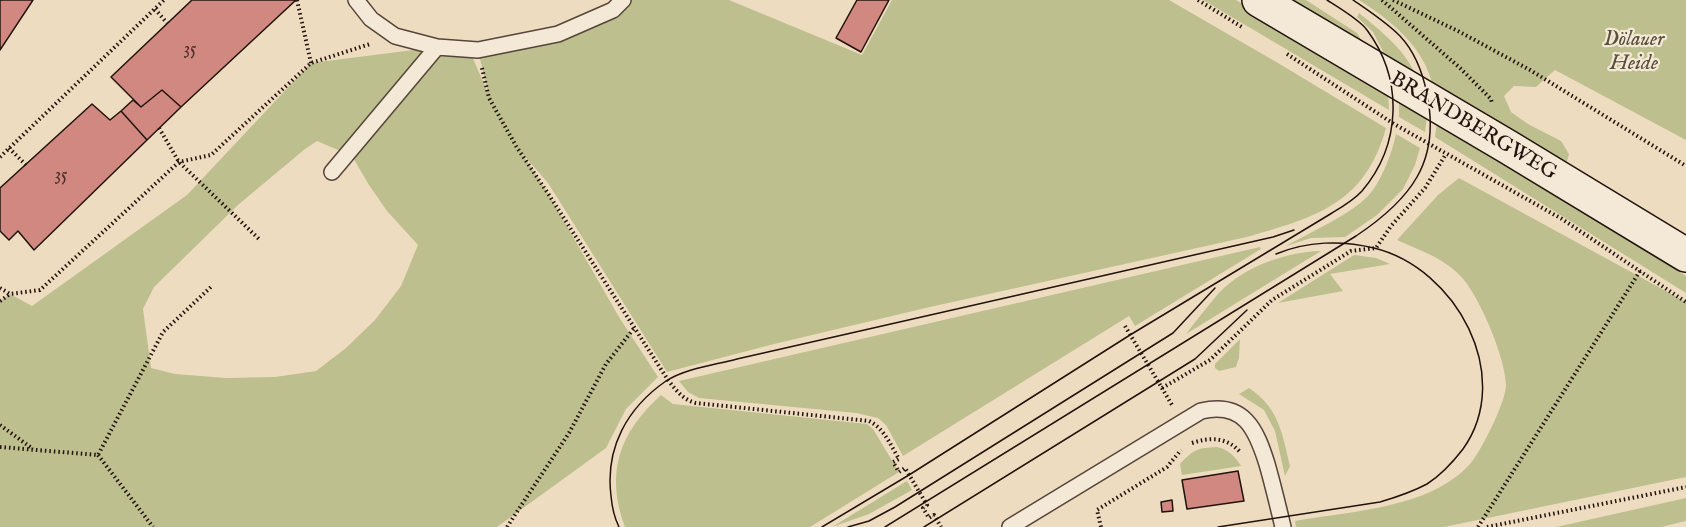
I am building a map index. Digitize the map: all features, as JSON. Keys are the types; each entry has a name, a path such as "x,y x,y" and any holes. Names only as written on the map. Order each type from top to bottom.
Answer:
{"main road":[{"name":"BRANDBERGWEG","path":"1259,0 1686,255"}],"lane":[{"path":"356,0 371,19 395,36 437,47 477,50 558,34 613,10 623,0"},
{"path":"332,172 437,47"},
{"path":"1010,527 1201,411 1226,409 1247,421 1258,437 1283,527"}],"path":[{"path":"0,157 164,0"},
{"path":"297,0 311,63"},
{"path":"1198,0 1247,30"},
{"path":"1382,0 1460,68 1491,99 1508,147"},
{"path":"1394,0 1530,70 1686,166"},
{"path":"155,9 167,23"},
{"path":"0,302 9,294 40,290 179,162 211,155 311,63 395,36"},
{"path":"477,50 489,98 516,146 668,380 688,401 869,421 886,437 899,459 893,462 899,472 905,468 927,505 923,508 929,518 934,515 941,527"},
{"path":"1286,53 1394,124 1562,219 1686,302"},
{"path":"159,128 179,162 260,240"},
{"path":"9,148 26,165"},
{"path":"1125,326 1162,388 1210,360 1272,300 1351,251 1376,248 1391,226 1425,188 1446,154"},
{"path":"1478,527 1640,271"},
{"path":"98,455 163,332 212,286"},
{"path":"0,288 9,294"},
{"path":"507,527 569,433 606,364 635,327"},
{"path":"0,425 34,450"},
{"path":"1101,527 1097,510 1167,467 1179,451 1193,442 1219,439 1231,443 1245,460"},
{"path":"0,447 98,455 153,527"},
{"path":"1487,527 1686,487"}],"green space":[{"path":"623,0 729,0 862,55 892,0 1169,0 1386,128 1377,154 1351,191 1316,214 1295,222 1247,237 930,307 667,372 548,183 521,152 549,195 619,317 658,377 626,409 606,448 497,527 0,527 0,301 10,294 32,306 187,195 311,63 437,47 471,54 488,93 478,50 558,34","holes":["317,141 352,156 387,211 418,245 401,286 375,320 346,348 316,371 275,377 226,378 175,374 151,368 143,309 154,287 238,205"]},
{"path":"1203,0 1236,0 1388,91 1389,110"},
{"path":"1287,0 1306,0 1357,33 1366,47"},
{"name":"Dölauer Heide","path":"1359,0 1686,0 1686,140 1555,70 1536,87 1514,86 1504,96 1511,112 1528,124 1561,141 1569,154 1566,165 1433,87 1423,60 1415,48 1395,26"},
{"path":"1359,13 1400,50 1417,78 1387,59 1373,32 1357,17"},
{"path":"1399,99 1427,116 1425,132 1399,117"},
{"path":"1437,122 1686,276 1686,293 1435,137"},
{"path":"1396,134 1420,148 1415,165 1403,189 1377,215 1345,237 1311,238 1286,246 1340,217 1367,197 1377,184 1385,167"},
{"path":"1459,178 1686,302 1686,477 1444,527 1296,527 1295,521 1379,508 1421,496 1440,487 1470,464 1493,424 1505,392 1505,373 1497,345 1478,301 1464,280 1450,266 1397,240 1438,195"},
{"path":"1260,247 1261,249 1135,326 1129,316 903,456 886,425 878,418 856,413 699,398 688,392 679,381"},
{"path":"1321,251 1186,334 1218,294 1240,276 1279,258"},
{"path":"1354,255 1376,258 1390,264 1330,274 1343,291 1278,303"},
{"path":"1240,339 1236,367 1219,371 1215,368 1215,364"},
{"path":"1249,388 1267,404 1278,422 1290,466 1285,476 1275,431 1264,410 1239,394"},
{"path":"661,395 673,404 867,424 873,429 899,472 810,527 625,527 616,489 620,455 635,424"},
{"path":"1217,447 1231,454 1241,466 1182,475 1180,464 1189,455 1201,449"},
{"path":"907,481 912,490 869,514 832,527"},
{"path":"1686,498 1686,521 1661,527 1556,527"}],"building":[{"path":"0,0 33,0 0,50"},
{"path":"192,0 296,0 181,107 162,90 141,107 111,77"},
{"path":"857,0 889,0 861,52 836,38"},
{"path":"162,90 181,107 147,140 121,111 133,100 141,107"},
{"path":"92,104 110,120 121,111 147,140 34,250 18,231 9,240 0,231 0,188"},
{"path":"1238,471 1244,501 1187,509 1182,480"},
{"path":"1172,500 1173,511 1162,512 1161,502"}],"tram line":[{"path":"822,527 909,475 1130,335 1340,208 1362,191 1375,173 1384,153 1393,112 1392,91 1379,49 1367,30 1327,0"},
{"path":"885,527 1356,236 1392,208 1406,193 1425,159 1429,140 1430,118 1421,71 1410,49 1400,36 1353,0"},
{"path":"619,527 613,508 610,478 615,446 630,417 640,404 666,381 682,373 1273,237 1294,230"},
{"path":"1218,527 1380,502 1410,492 1427,484 1451,463 1463,449 1477,420 1483,390 1479,359 1469,329 1452,301 1430,278 1404,259 1362,245 1312,244 1276,254"},
{"path":"848,527 869,521 895,507 1173,333 1215,288"},
{"path":"924,527 1195,359 1247,310"}]}
